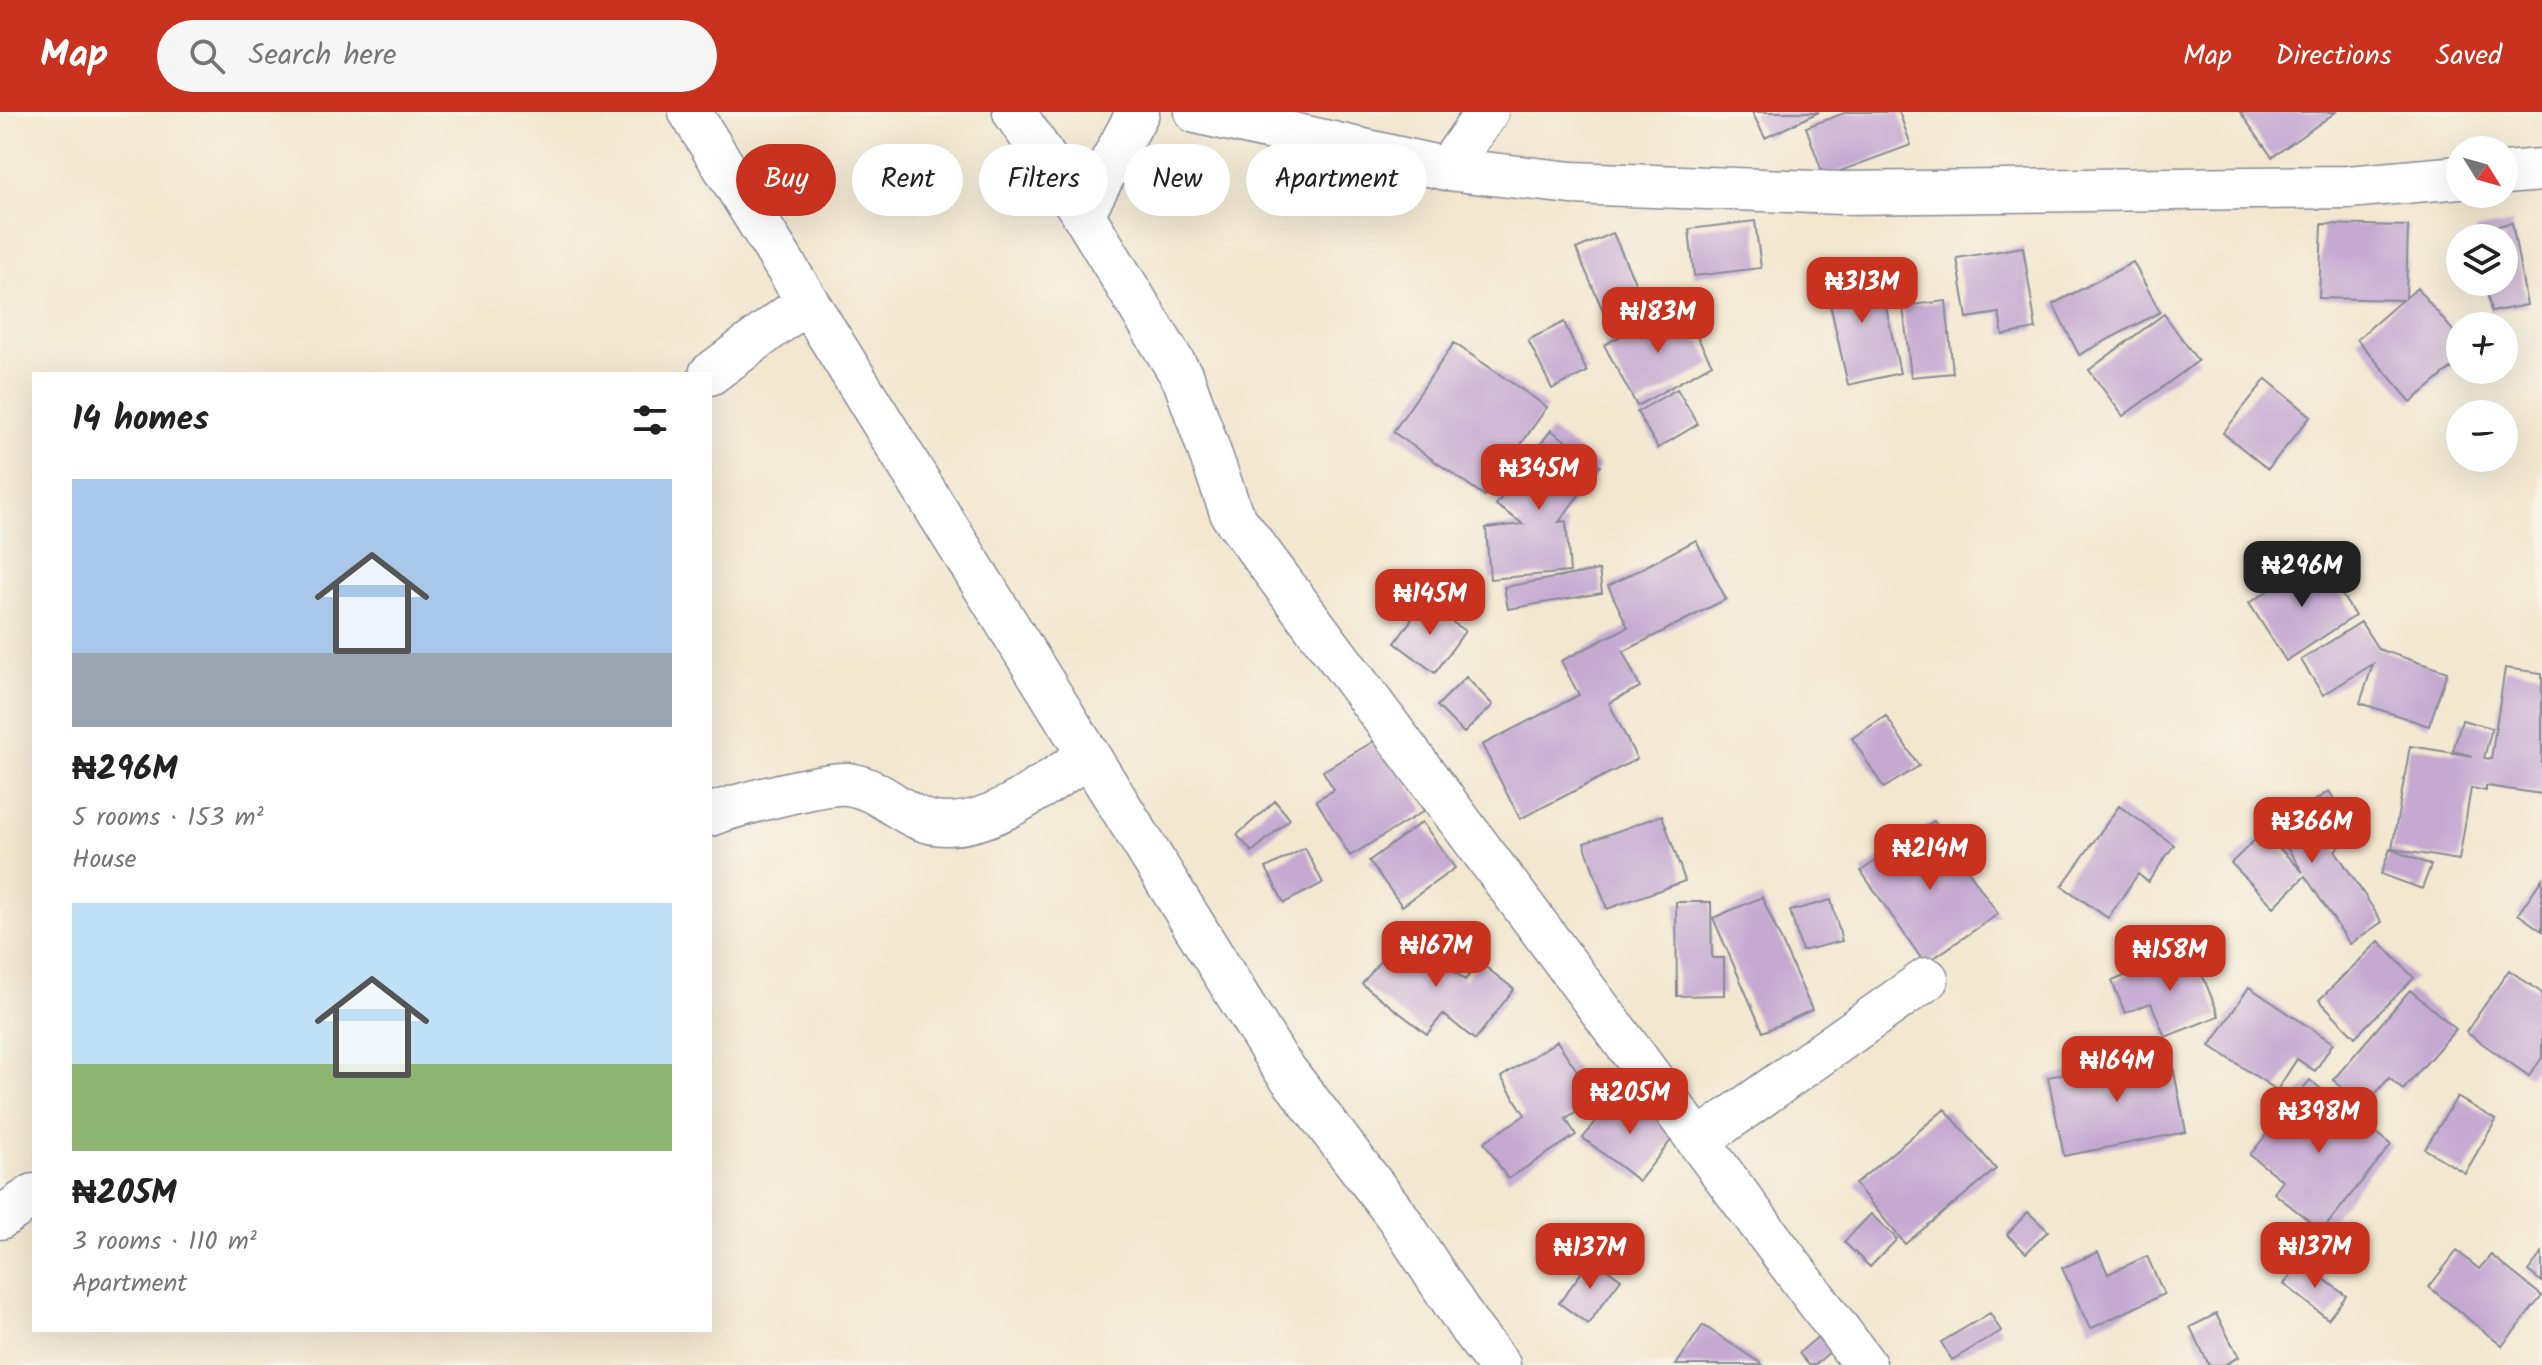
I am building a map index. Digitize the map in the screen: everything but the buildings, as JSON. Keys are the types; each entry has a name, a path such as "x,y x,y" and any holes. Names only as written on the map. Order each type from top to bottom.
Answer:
{"street":[{"path":"690,112 1278,1061 1397,1216 1470,1328 1499,1365"},
{"path":"1014,112 1036,144"},
{"path":"1108,168 1138,112"},
{"path":"1196,112 1447,169 1571,183 1841,193 2348,187 2446,178"},
{"path":"1447,169 1487,112"},
{"path":"2518,172 2542,170"},
{"path":"1084,216 1184,380 1232,515 1865,1365"},
{"path":"712,373 807,302"},
{"path":"712,814 784,795 847,784 891,801 920,822 950,824 991,815 1089,756"},
{"path":"1698,1141 1927,979"},
{"path":"0,1218 32,1196"}]}
